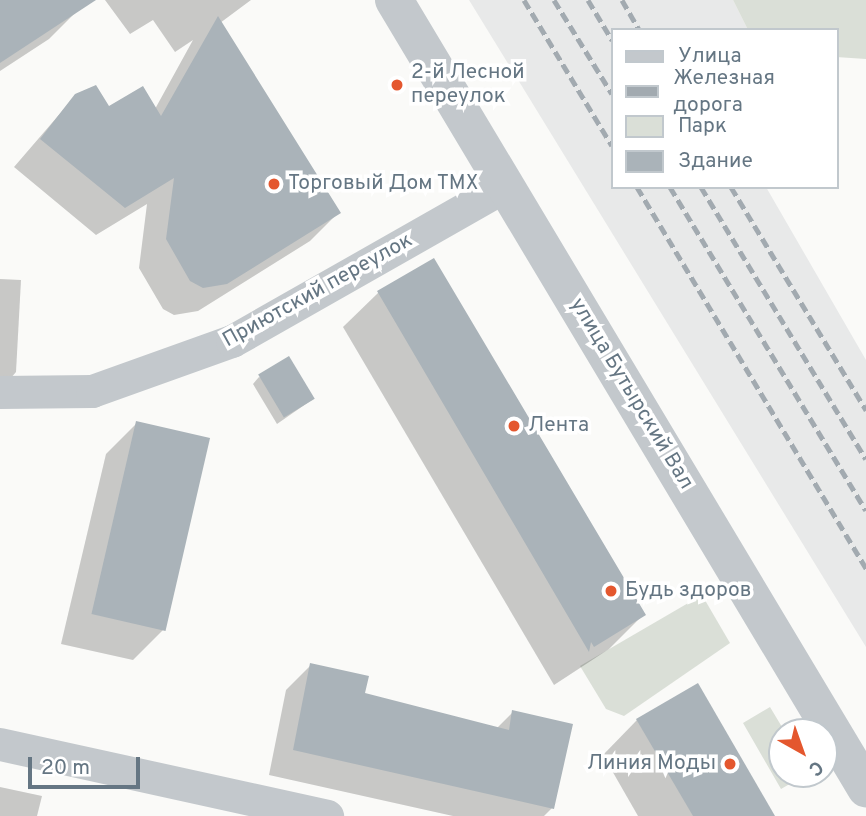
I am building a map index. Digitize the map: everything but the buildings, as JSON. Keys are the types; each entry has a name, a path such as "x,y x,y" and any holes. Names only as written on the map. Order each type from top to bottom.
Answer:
{"street":[{"name":"улица Бутырский Вал","path":"394,0 866,788"},
{"name":"Приютский переулок","path":"0,392 92,391 232,341 505,186"},
{"path":"0,744 327,816"}],"shaded area":[{"path":"469,0 733,0 747,28 610,28 610,189 767,189 866,360 866,647"}],"green space":[{"path":"733,0 866,0 866,59 838,57 838,28 747,28"},
{"path":"702,595 730,643 624,716 606,709 580,666"},
{"path":"770,707 777,718 768,718 768,766 743,723"}],"railway":[{"path":"524,0 610,143"},
{"path":"554,0 610,91"},
{"path":"588,0 610,37"},
{"path":"622,0 638,28"},
{"path":"638,189 866,568"},
{"path":"671,189 866,510"},
{"path":"702,189 866,459"},
{"path":"732,189 866,410"}],"place":[{"name":"2-й Лесной переулок","path":"397,85"},
{"name":"Торговый Дом ТМХ","path":"274,184"},
{"name":"Лента","path":"514,426"},
{"name":"Будь здоров","path":"611,591"},
{"name":"Линия Моды","path":"730,764"}]}
